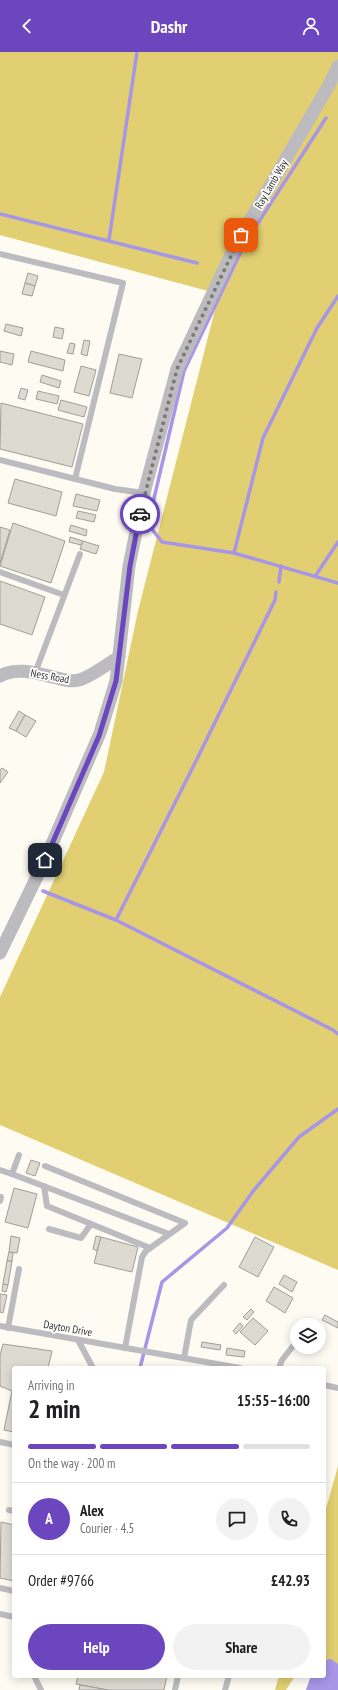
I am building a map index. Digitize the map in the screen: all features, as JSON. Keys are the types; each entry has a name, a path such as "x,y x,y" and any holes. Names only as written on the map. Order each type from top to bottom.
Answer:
{"street":[{"name":"Ray Lamb Way","path":"0,953 45,860 99,736 116,681 130,566 144,493 177,369 235,246 329,85 338,66"},
{"name":"Ness Road","path":"0,676 18,671 68,681 78,680 87,677 119,658"}],"lane":[{"path":"0,254 123,284 75,479"},
{"path":"0,460 115,489 144,493"},
{"path":"34,673 80,554"},
{"path":"0,572 64,595"},
{"path":"12,1174 19,1156"},
{"path":"45,1166 186,1223 150,1248 142,1257 125,1348"},
{"path":"0,1170 169,1234"},
{"path":"44,1186 47,1206 150,1248"},
{"path":"49,1229 81,1238 91,1224"},
{"path":"8,1328 19,1268"},
{"path":"224,1285 192,1320 184,1358 229,1366"},
{"name":"Dayton Drive","path":"0,1326 184,1358"},
{"path":"78,1340 92,1366"},
{"path":"280,1366 282,1360 290,1350"},
{"path":"326,1385 338,1388"},
{"path":"0,1442 12,1445"},
{"path":"0,1588 12,1591"},
{"path":"0,1614 12,1617"},
{"path":"35,1678 41,1690"},
{"path":"175,1690 178,1678"},
{"path":"225,1690 228,1678"}],"shaded area":[{"path":"0,52 338,52 338,1270 0,1125 0,997 104,772 138,611 219,294 0,235"},
{"path":"338,1466 338,1690 306,1690 310,1678 326,1678 326,1509"},
{"path":"331,1659 338,1664 338,1690 306,1690 310,1678 326,1678 326,1660"},
{"path":"278,1678 294,1678 286,1690 275,1690"}],"building":[{"path":"28,273 38,276 35,286 25,283"},
{"path":"25,283 35,286 32,296 22,294"},
{"path":"6,324 23,328 21,336 4,331"},
{"path":"55,327 64,329 62,339 53,337"},
{"path":"84,340 90,341 87,356 81,354"},
{"path":"70,343 75,344 73,354 67,353"},
{"path":"0,351 14,354 12,365 0,362"},
{"path":"31,351 65,360 63,371 28,362"},
{"path":"119,354 142,359 132,398 110,393"},
{"path":"81,366 96,370 89,396 74,392"},
{"path":"42,375 61,381 59,388 40,382"},
{"path":"21,388 28,390 25,400 18,398"},
{"path":"38,391 59,396 57,404 36,399"},
{"path":"61,400 87,407 84,417 58,410"},
{"path":"1,403 83,424 72,467 0,449"},
{"path":"15,479 62,492 56,516 8,503"},
{"path":"76,494 100,500 97,511 73,506"},
{"path":"78,511 96,515 94,522 76,518"},
{"path":"13,523 65,541 51,583 0,566"},
{"path":"71,525 87,530 86,536 69,531"},
{"path":"0,527 10,530 0,563"},
{"path":"70,537 83,541 81,545 69,542"},
{"path":"83,541 99,546 96,554 80,549"},
{"path":"0,581 45,597 32,635 0,624"},
{"path":"19,711 25,715 16,731 9,728"},
{"path":"25,715 36,721 26,737 16,731"},
{"path":"2,768 8,772 0,783 0,770"},
{"path":"31,1160 40,1163 35,1176 26,1173"},
{"path":"14,1188 37,1194 28,1228 5,1222"},
{"path":"11,1236 20,1238 17,1253 9,1252"},
{"path":"96,1236 101,1237 97,1251 93,1249"},
{"path":"101,1237 138,1247 132,1272 94,1263"},
{"path":"255,1237 274,1247 258,1277 239,1267"},
{"path":"9,1252 13,1253 12,1261 7,1261"},
{"path":"7,1261 12,1261 8,1285 3,1284"},
{"path":"284,1275 297,1282 292,1292 279,1284"},
{"path":"3,1284 8,1285 6,1292 2,1291"},
{"path":"274,1287 293,1298 285,1313 266,1301"},
{"path":"0,1294 7,1295 3,1313 0,1312"},
{"path":"251,1309 254,1312 247,1320 243,1317"},
{"path":"325,1315 338,1322 338,1328 326,1322 326,1318 323,1318"},
{"path":"253,1318 268,1331 255,1345 240,1332"},
{"path":"240,1323 243,1326 236,1334 233,1331"},
{"path":"202,1342 221,1345 220,1350 201,1347"},
{"path":"3,1344 52,1351 48,1366 12,1366 12,1391 0,1386 0,1355"},
{"path":"227,1348 245,1351 244,1357 226,1355"},
{"path":"12,1391 12,1432 4,1430"},
{"path":"1,1522 12,1525 12,1581 0,1578"},
{"path":"78,1678 167,1678 164,1690 108,1690 76,1684"},
{"path":"80,1685 108,1690 79,1690"}],"waterway":[{"path":"109,240 137,52"},
{"path":"326,118 245,243 184,371 148,524 162,542 234,553 338,583"},
{"path":"0,214 197,263"},
{"path":"234,553 263,438 317,328 338,296"},
{"path":"316,575 338,542"},
{"path":"279,582 281,566"},
{"path":"116,920 275,600 276,592"},
{"path":"43,891 116,920 333,1030 338,1034"},
{"path":"141,1366 162,1282 227,1228 254,1190 299,1137 338,1109"}],"way so far":[{"path":"140,514 144,493 177,369 241,235"}],"route":[{"path":"45,860 99,736 116,681 130,566 140,514"}]}
